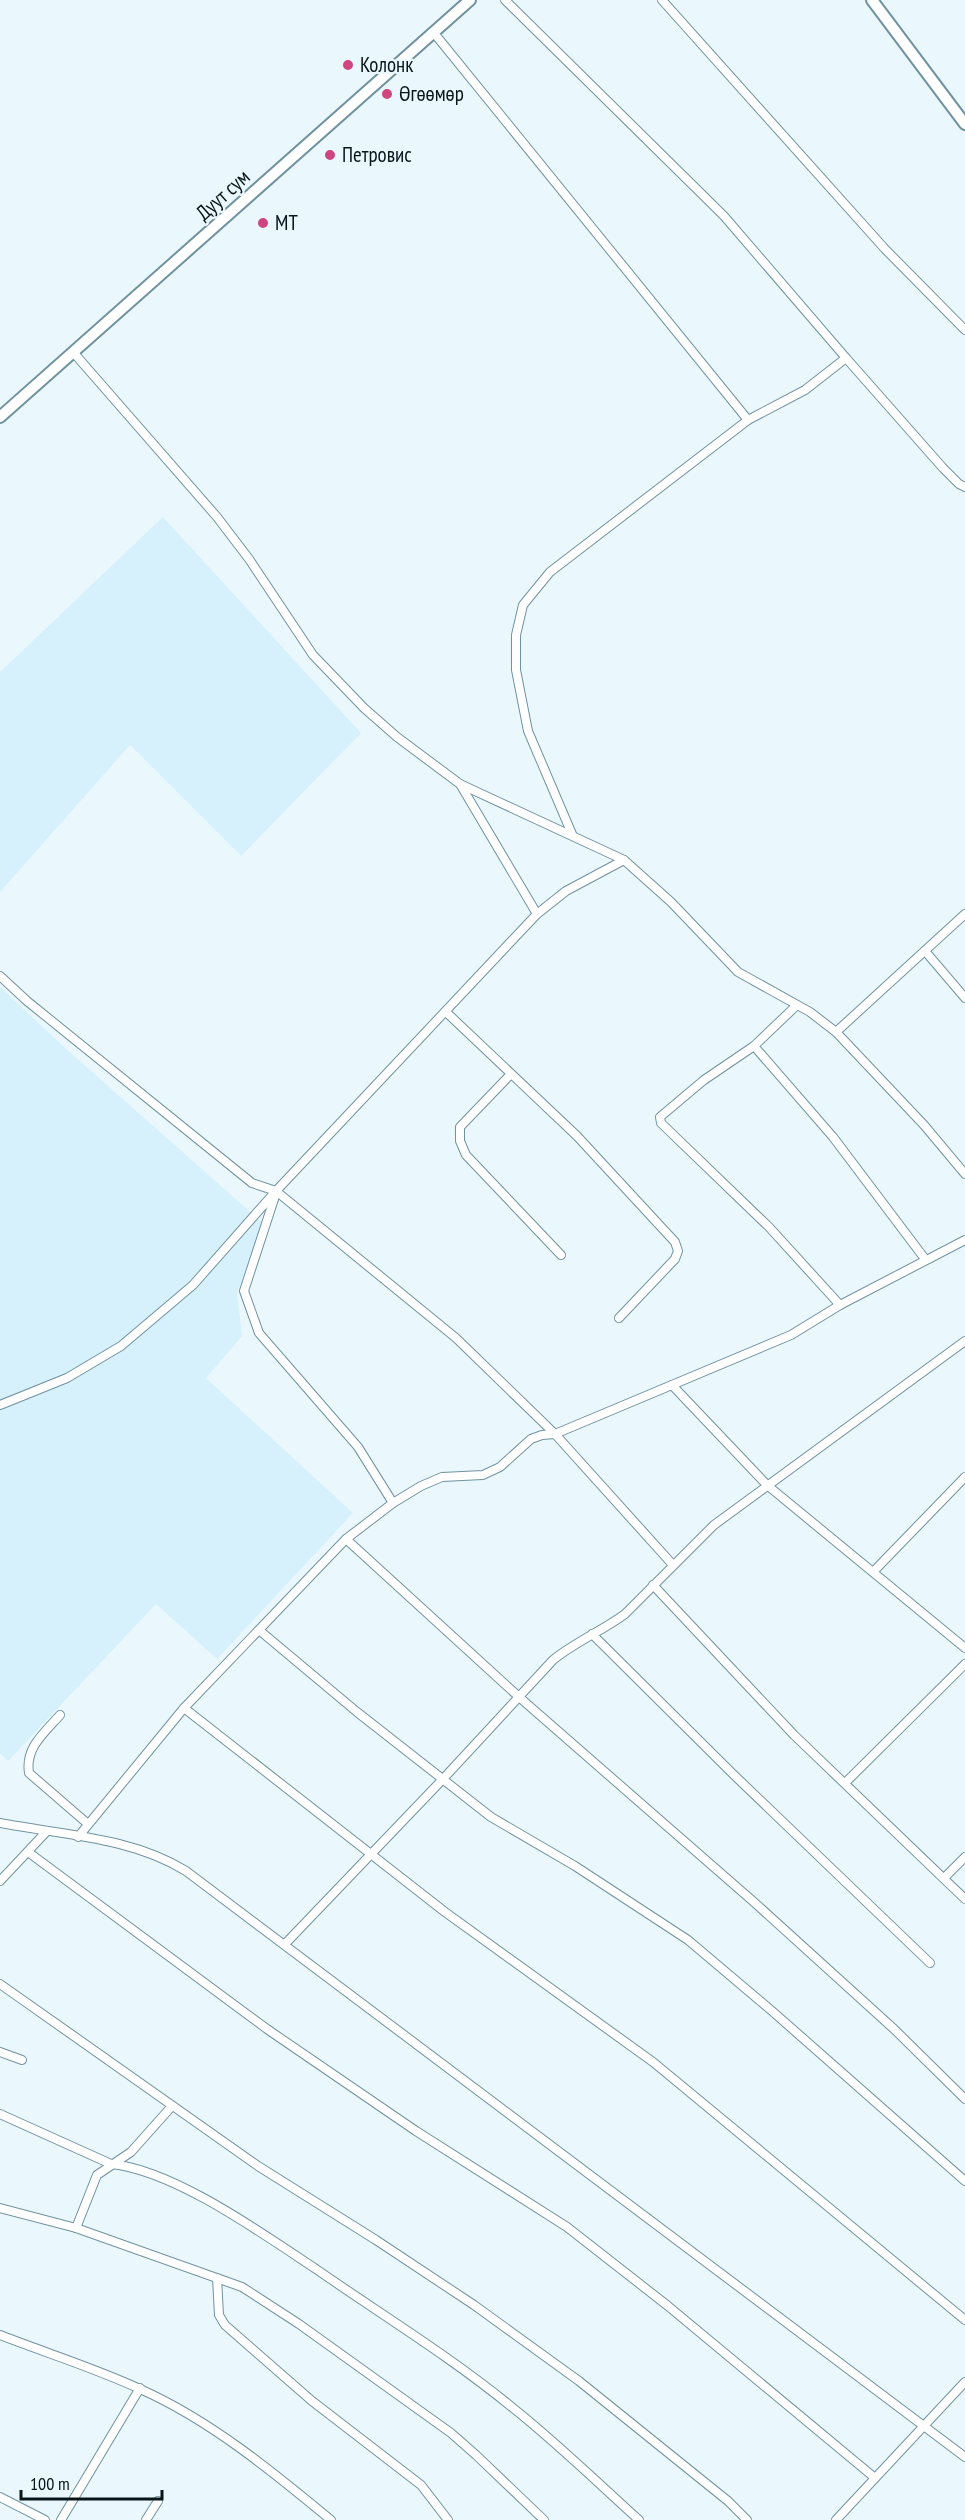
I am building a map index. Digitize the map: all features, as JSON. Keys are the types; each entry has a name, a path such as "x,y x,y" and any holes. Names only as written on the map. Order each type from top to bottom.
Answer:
{"main road":[{"name":"Дуут сум","path":"0,417 470,0"},
{"path":"872,0 965,124"}],"street":[{"path":"505,0 724,216 943,468 965,487"},
{"path":"662,0 885,249 965,330"},
{"path":"434,33 748,420"},
{"path":"73,352 229,532 297,633 327,672 380,723 460,784 624,860 671,902 738,972 797,1005 836,1032 924,1125 965,1174"},
{"path":"572,834 528,731 516,670 516,635 523,605 550,572 748,420 805,390 846,358"},
{"path":"460,784 537,914"},
{"path":"0,1405 67,1378 121,1346 193,1286 276,1191 537,914 567,891 624,860"},
{"path":"836,1032 965,914"},
{"path":"925,951 965,998"},
{"path":"0,976 27,1001 252,1183 276,1191 456,1338 555,1434 673,1565"},
{"path":"797,1005 754,1046 704,1080 660,1117 661,1123 769,1227 840,1305"},
{"path":"446,1012 577,1136 675,1242 678,1251 675,1259 619,1318"},
{"path":"754,1046 833,1137 925,1259"},
{"path":"510,1075 460,1127 460,1141 466,1155 486,1178 561,1255"},
{"path":"276,1191 244,1291 259,1333 358,1447 393,1503"},
{"path":"78,1837 184,1708 346,1539 393,1503 442,1477 483,1475 500,1467 531,1439 555,1434 791,1335 840,1305 965,1240"},
{"path":"285,1944 553,1660 569,1647 609,1626 625,1614 714,1525 855,1424 965,1341"},
{"path":"672,1385 767,1485 965,1648"},
{"path":"873,1572 965,1477"},
{"path":"346,1539 519,1697 756,1903 894,2029 965,2099"},
{"path":"653,1586 794,1735 965,1899"},
{"path":"259,1630 357,1712 491,1817 575,1866 688,1940 965,2181"},
{"path":"592,1634 735,1776 930,1963"},
{"path":"845,1783 965,1664"},
{"path":"184,1708 370,1855 513,1962 653,2062 965,2320"},
{"path":"60,1715 36,1743 27,1760 29,1773 88,1824"},
{"path":"0,1823 136,1848 168,1861 285,1944 965,2457"},
{"path":"0,1881 47,1831"},
{"path":"28,1852 168,1958 267,2029 416,2131 567,2227 668,2306 875,2478"},
{"path":"944,1878 965,1857"},
{"path":"0,1984 258,2166 464,2299 579,2381 728,2501 747,2520"},
{"path":"0,2052 22,2060"},
{"path":"76,2228 98,2175 131,2152 172,2106"},
{"path":"0,2114 111,2164 130,2166 190,2191 270,2238 470,2375 543,2434 639,2520"},
{"path":"0,2208 76,2228 242,2287 290,2318 451,2433 544,2520"},
{"path":"217,2278 219,2315 225,2325 312,2401 421,2485 448,2520"},
{"path":"0,2335 140,2388 184,2411 228,2441 331,2520"},
{"path":"836,2520 965,2382"},
{"path":"61,2520 140,2388"},
{"path":"0,2497 45,2520"},
{"path":"146,2520 158,2501"}],"shaded area":[{"path":"163,517 361,733 241,856 130,745 0,892 0,672"},
{"path":"0,987 64,1047 264,1224 237,1293 242,1336 206,1378 353,1513 217,1659 156,1604 8,1761 0,1753"}],"place":[{"name":"Колонк","path":"348,65"},
{"name":"Өгөөмөр","path":"387,94"},
{"name":"Петровиc","path":"330,155"},
{"name":"MT","path":"263,223"}]}
